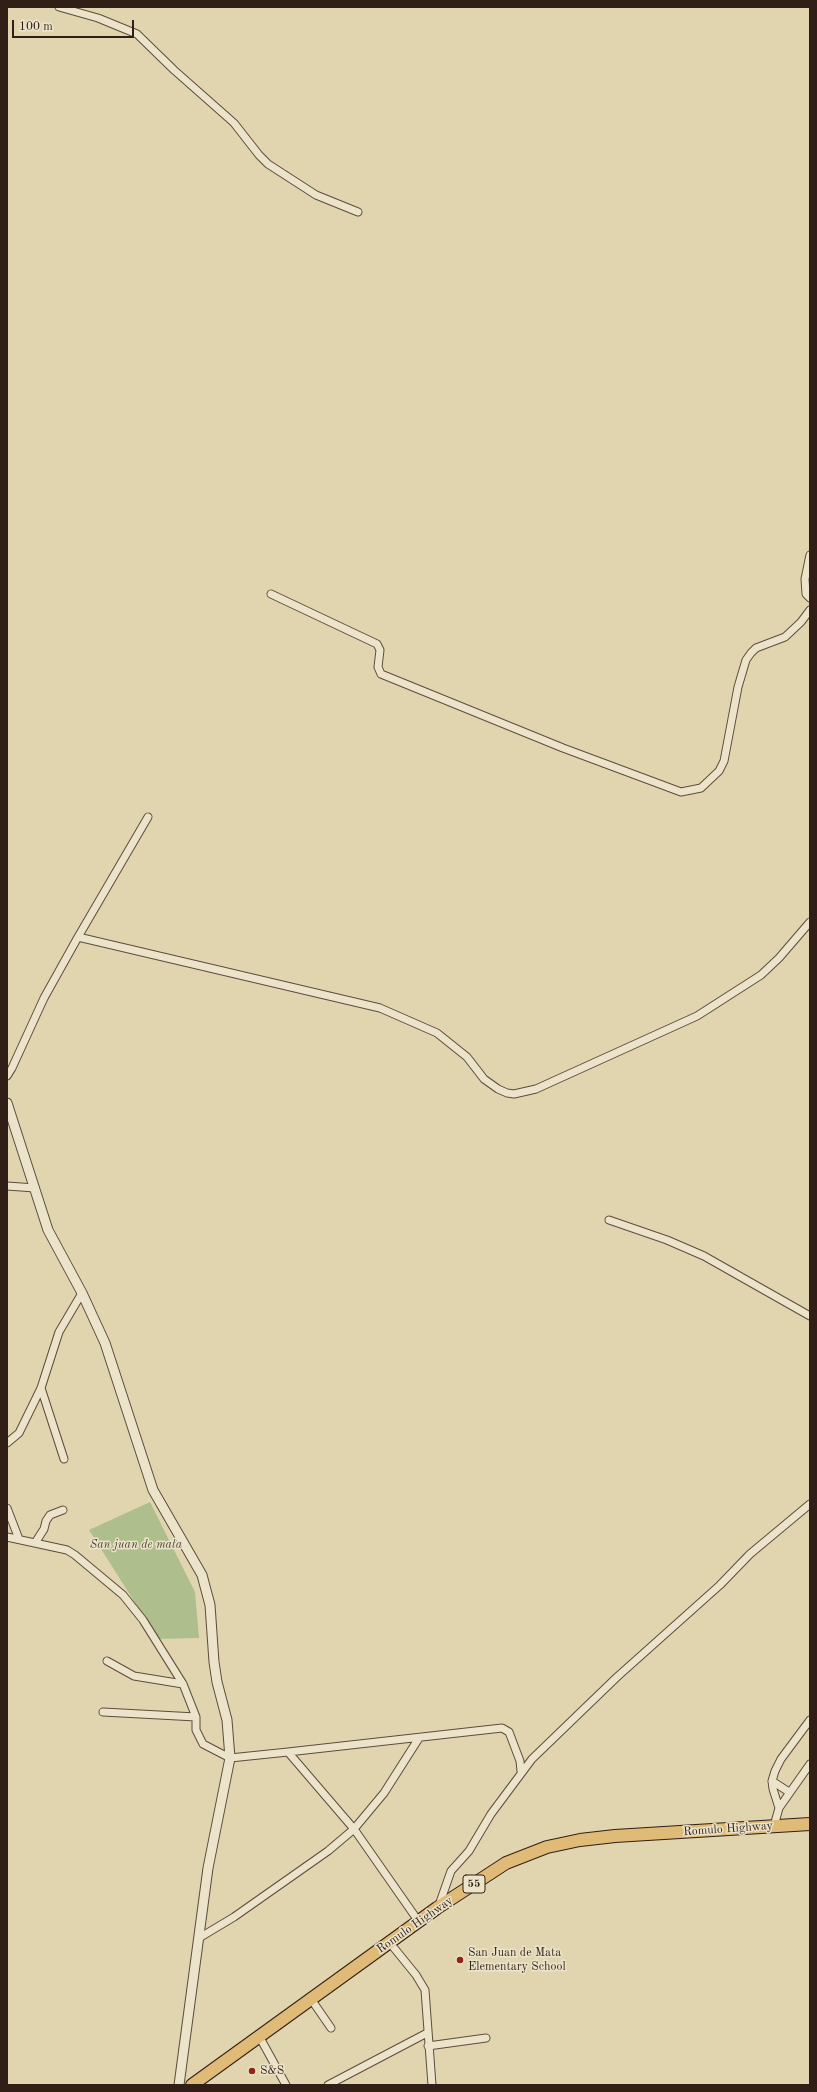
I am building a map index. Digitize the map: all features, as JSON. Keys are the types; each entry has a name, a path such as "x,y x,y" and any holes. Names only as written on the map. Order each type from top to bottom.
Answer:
{"highway":[{"name":"Romulo Highway","path":"192,2085 258,2036 438,1908 506,1863 547,1848 580,1840 615,1836 810,1824"}],"street":[{"path":"59,7 98,18 137,34 174,70 234,123 268,164 316,195 358,212"},
{"path":"810,555 805,579 806,594 810,598"},
{"path":"271,594 376,644 380,650 378,668 381,674 563,748 681,792 701,788 718,771 724,761 738,687 746,660 756,648 785,637 801,622 810,610"},
{"path":"7,1076 44,998 148,817"},
{"path":"78,937 380,1008 437,1033 467,1057 484,1078 498,1089 514,1094 536,1089 696,1016 761,975 779,958 810,922"},
{"path":"7,1103 48,1230 82,1293 105,1342 153,1490 202,1575 210,1605 214,1662 217,1682 227,1720 230,1758 208,1868 179,2085"},
{"path":"7,1186 35,1188"},
{"path":"609,1220 667,1240 704,1256 810,1316"},
{"path":"7,1443 19,1433 41,1388 59,1332 82,1293"},
{"path":"41,1388 64,1459"},
{"path":"438,1908 451,1871 469,1851 521,1772 532,1759 617,1677 720,1585 750,1554 810,1504"},
{"path":"7,1508 19,1540"},
{"path":"35,1543 44,1529 46,1521 50,1515 63,1510"},
{"path":"7,1537 57,1547 75,1555 123,1595 143,1620 183,1684 196,1717 196,1730 203,1744 230,1758 505,1729 509,1732 520,1762 521,1772"},
{"path":"107,1661 134,1676 183,1684"},
{"path":"103,1712 196,1717"},
{"path":"780,1808 772,1781 781,1759 810,1720"},
{"path":"199,1938 234,1917 328,1851 354,1829 384,1793 419,1738"},
{"path":"288,1752 354,1829 419,1922"},
{"path":"774,1826 780,1808 789,1792 810,1764"},
{"path":"772,1781 789,1792"},
{"path":"390,1942 422,1984 426,1998 427,2033 432,2085"},
{"path":"311,1998 331,2028"},
{"path":"328,2085 427,2033"},
{"path":"258,2036 286,2085"},
{"path":"428,2046 486,2038"}],"green space":[{"name":"San juan de mata","path":"150,1502 195,1592 199,1638 158,1639 89,1530"}],"place":[{"name":"San Juan de Mata Elementary School","path":"460,1960"},
{"name":"S&S","path":"252,2071"}]}
